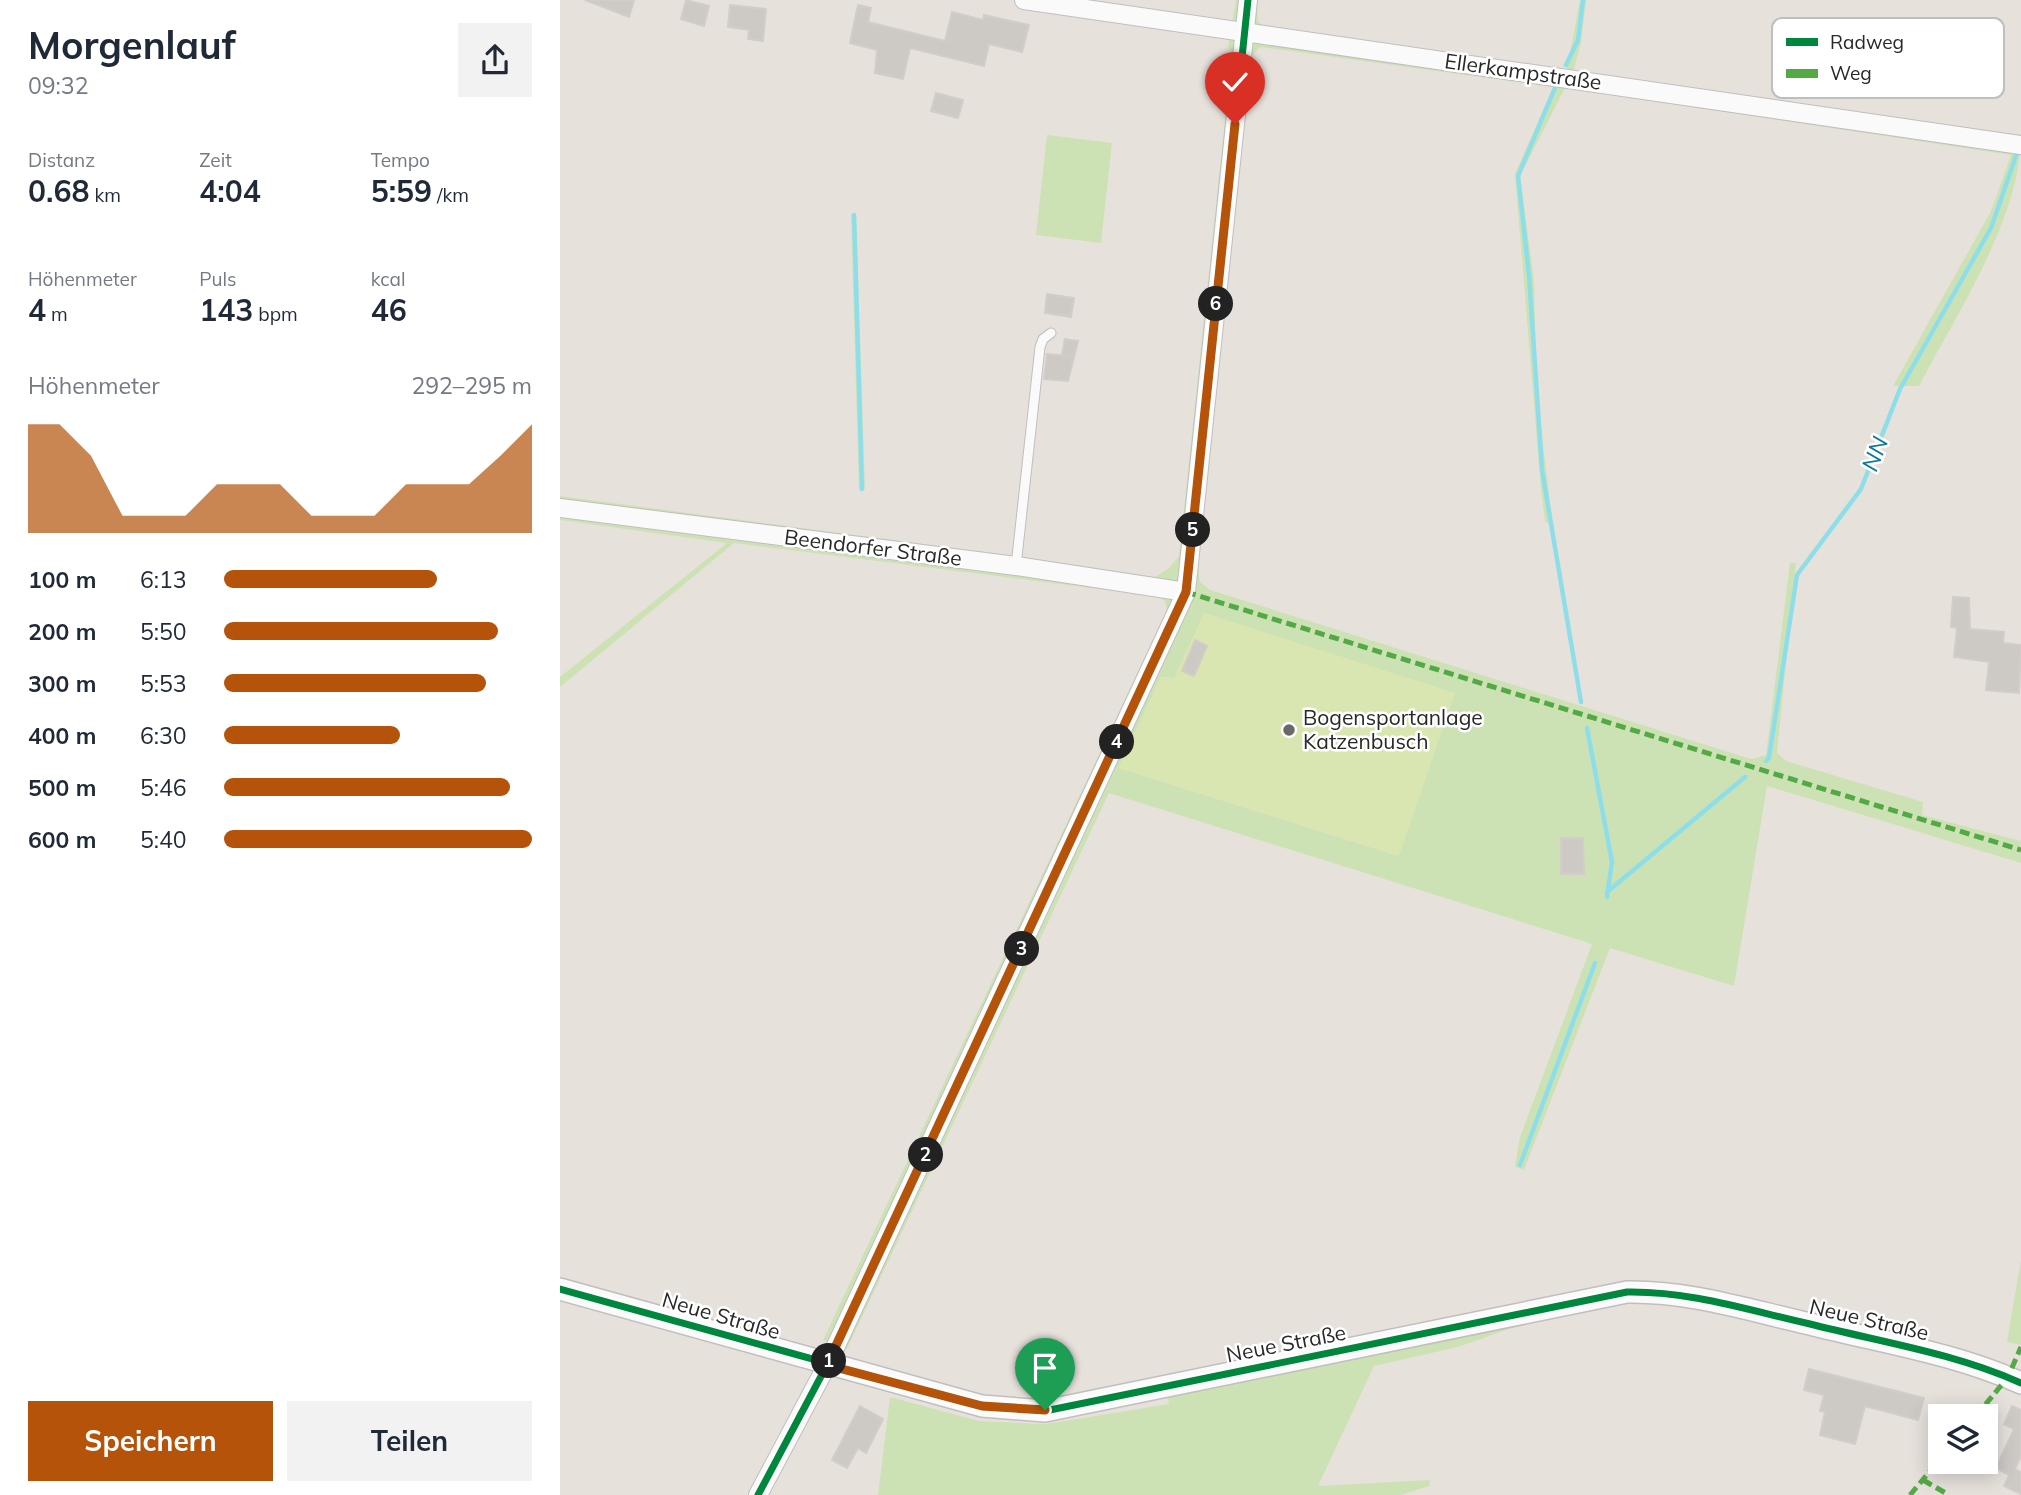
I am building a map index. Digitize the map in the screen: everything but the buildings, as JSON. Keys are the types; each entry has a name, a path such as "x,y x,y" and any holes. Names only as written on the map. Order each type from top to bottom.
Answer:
{"street":[{"name":"Ellerkampstraße","path":"1024,0 2021,145"},
{"path":"758,1495 827,1365 1186,592 1248,0"},
{"name":"Beendorfer Straße","path":"560,508 1016,566 1186,592"},
{"name":"Neue Straße","path":"560,1289 982,1406 1045,1410 1627,1292 1664,1292 1720,1301 1960,1360 2021,1383"}],"lane":[{"path":"1016,566 1040,347 1043,339 1051,333"}],"green space":[{"path":"1236,0 1257,0 1258,22 1269,29 1562,70 1567,69 1580,0 1586,0 1581,43 1574,69 1577,72 2021,135 2018,167 2010,199 1999,232 1968,296 1919,386 1893,386 1991,211 2011,155 1565,88 1520,176 1534,281 1537,394 1553,527 1545,521 1541,489 1515,174 1553,87 1260,47 1252,55 1197,561 1200,582 1210,590 1751,759 1766,755 1790,563 1796,563 1777,753 1786,761 1923,802 1922,815 2021,841 2021,863 1767,786 1734,986 1610,948 1524,1170 1515,1167 1520,1137 1592,944 1109,793 847,1349 823,1340 1167,610 1165,601 1156,596 734,543 560,687 560,677 727,543 560,520 560,496 1155,577 1169,568 1179,556 1232,53 1228,47","holes":["1161,677 1174,678 1399,856 1119,768"]},
{"path":"1047,135 1112,143 1101,243 1036,235"},
{"path":"856,214 865,489 859,489 851,215"},
{"name":"Bogensportanlage Katzenbusch","path":"1204,613 1455,693 1399,856 1119,768 1161,677 1174,678"},
{"path":"2021,1260 2021,1345 2007,1342"},
{"path":"1529,1322 1458,1347 1374,1366 1318,1486 1430,1480 1429,1486 1401,1495 878,1495 890,1397 979,1421 1046,1424 1169,1404 1167,1395"}],"waterway":[{"name":"NN","path":"1566,65 1578,40 1583,0"},
{"name":"NN","path":"1555,88 1518,176 1529,275 1542,470 1581,702"},
{"name":"NN","path":"1766,761 1769,758 1797,575 1861,489 1900,389 1991,228 2017,153"},
{"path":"854,215 862,489"},
{"name":"NN","path":"1587,728 1612,862 1607,897"},
{"name":"NN","path":"1607,892 1745,777"},
{"path":"1520,1165 1595,963"}],"marked path":[{"path":"1186,592 2021,850"},
{"path":"1986,1404 2008,1377 2021,1347"},
{"path":"1910,1495 1928,1474"},
{"path":"1923,1480 1949,1495"}],"cycle path":[{"path":"758,1495 827,1365 1186,592 1248,0"},
{"path":"560,1289 982,1406 1045,1411 1627,1292 1696,1298 1741,1307 1944,1356 2021,1383"}],"place":[{"name":"Bogensportanlage Katzenbusch","path":"1289,730"}],"route":[{"path":"1045,1410 982,1406 827,1365 1186,592 1235,124"}]}
